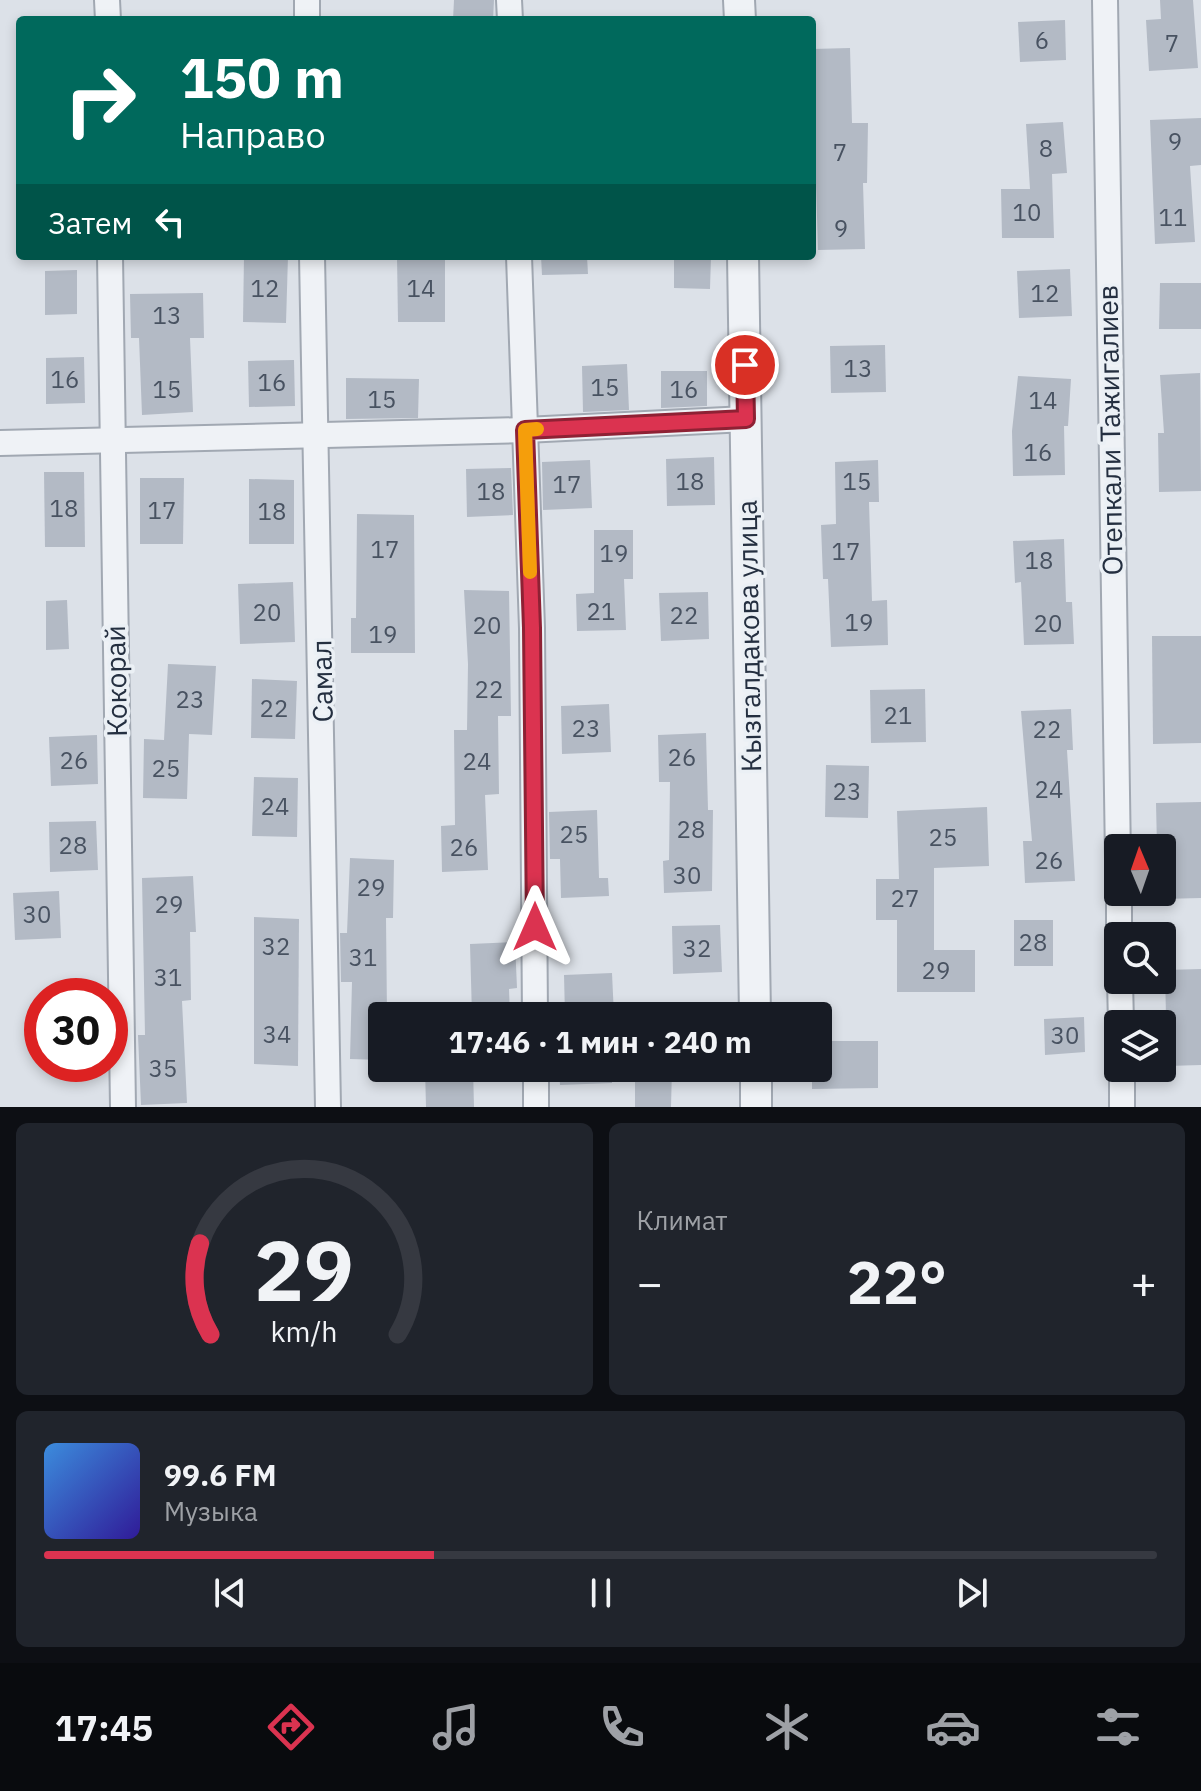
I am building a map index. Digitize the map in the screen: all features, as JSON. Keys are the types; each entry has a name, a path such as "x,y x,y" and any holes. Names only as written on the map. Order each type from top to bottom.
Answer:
{"street":[{"name":"Отепкали Тажигалиев","path":"1105,0 1118,834"},
{"name":"Кокорай","path":"110,260 123,1107"},
{"name":"Самал","path":"312,260 328,1107"},
{"path":"519,260 532,628 535,1002"},
{"name":"Кызгалдакова улица","path":"743,260 755,1002"},
{"path":"0,443 525,430 746,419"},
{"path":"536,1082 536,1107"},
{"path":"756,1082 756,1107"},
{"path":"1122,1082 1122,1107"}],"building":[{"path":"454,0 494,0 493,16 453,16"},
{"path":"1160,0 1193,0 1198,68 1149,71 1146,20 1161,19"},
{"path":"1065,20 1066,60 1020,62 1018,22"},
{"path":"850,48 852,123 868,123 867,183 863,183 865,249 818,250 816,49"},
{"path":"1201,118 1201,165 1190,166 1195,242 1155,244 1150,120"},
{"path":"1063,122 1067,173 1052,174 1054,238 1002,238 1001,189 1030,189 1026,124"},
{"path":"244,260 288,260 286,323 243,322"},
{"path":"397,260 445,260 445,322 398,322"},
{"path":"541,260 587,260 588,274 542,275"},
{"path":"674,260 711,260 710,289 674,288"},
{"path":"1070,269 1072,316 1019,318 1017,271"},
{"path":"77,270 77,314 45,315 45,271"},
{"path":"1160,283 1201,283 1201,329 1159,329"},
{"path":"203,293 204,338 190,338 193,412 142,415 139,338 131,338 130,294"},
{"path":"885,345 886,392 831,393 830,346"},
{"path":"84,357 85,403 46,404 46,358"},
{"path":"294,360 295,406 249,407 248,361"},
{"path":"627,364 629,410 583,412 582,366"},
{"path":"661,371 707,371 707,406 661,408"},
{"path":"1200,373 1201,491 1159,492 1158,433 1164,433 1160,375"},
{"path":"1018,376 1071,379 1068,426 1064,426 1065,475 1013,476 1012,431"},
{"path":"346,378 419,379 418,418 346,419"},
{"path":"714,457 715,505 667,506 666,459"},
{"path":"590,460 592,508 543,510 542,462"},
{"path":"878,460 879,502 869,502 872,601 887,600 888,645 831,647 828,579 823,579 821,525 836,524 835,462"},
{"path":"511,468 513,515 467,517 466,469"},
{"path":"44,472 84,472 85,547 45,547"},
{"path":"140,478 184,478 183,544 140,544"},
{"path":"249,479 294,480 294,544 249,544"},
{"path":"357,514 414,515 415,653 351,653 351,618 356,618"},
{"path":"594,530 633,530 633,579 624,579 626,630 577,631 576,594 594,593"},
{"path":"1064,539 1066,602 1072,602 1074,644 1024,645 1021,582 1015,583 1013,541"},
{"path":"293,582 295,642 240,644 238,584"},
{"path":"464,590 509,591 511,716 498,716 499,794 485,795 488,870 442,872 441,826 455,825 454,730 467,730 468,664"},
{"path":"708,592 709,639 661,641 659,593"},
{"path":"67,600 69,649 46,650 46,601"},
{"path":"1152,636 1201,636 1201,743 1153,744"},
{"path":"168,664 216,666 212,735 189,734 187,799 143,798 144,739 164,740"},
{"path":"252,679 297,681 295,739 251,738"},
{"path":"925,689 926,742 871,743 870,690"},
{"path":"609,704 611,752 562,754 561,706"},
{"path":"1071,709 1073,750 1067,750 1075,881 1025,883 1023,841 1032,841 1021,711"},
{"path":"706,733 708,810 713,810 712,891 664,893 663,861 669,860 670,782 659,782 658,735"},
{"path":"97,735 98,784 51,786 49,737"},
{"path":"826,765 869,766 868,818 825,817"},
{"path":"254,777 298,778 297,837 252,836"},
{"path":"1201,802 1201,898 1176,899 1176,834 1157,834 1156,803"},
{"path":"987,807 989,866 934,868 934,950 975,950 975,992 897,992 897,920 876,920 876,879 899,879 897,811"},
{"path":"597,810 599,878 608,878 609,896 561,898 560,859 550,859 549,812"},
{"path":"96,821 98,870 50,872 49,822"},
{"path":"350,858 394,860 393,918 386,918 387,1002 368,1002 368,1060 350,1059 352,982 341,982 340,933 347,933"},
{"path":"193,876 196,932 190,932 191,1000 182,1001 187,1103 141,1105 138,1035 145,1035 142,878"},
{"path":"59,891 61,938 15,940 13,893"},
{"path":"254,917 299,919 298,1066 254,1064"},
{"path":"1014,920 1053,920 1053,966 1014,966"},
{"path":"720,925 722,972 673,974 672,926"},
{"path":"515,942 517,988 509,989 509,1002 472,1002 470,944"},
{"path":"1201,969 1201,1065 1176,1066 1176,1010 1166,1010 1166,994 1176,994 1176,970"},
{"path":"612,973 613,1002 565,1002 564,975"},
{"path":"1084,1017 1085,1052 1045,1055 1044,1019"},
{"path":"832,1041 878,1041 878,1088 812,1089 812,1082 832,1082"},
{"path":"425,1082 473,1082 474,1107 426,1107"},
{"path":"560,1082 612,1083 560,1085"},
{"path":"635,1082 672,1082 671,1107 635,1107"}],"slow traffic":[{"path":"530,572 525,430 537,429"}],"route":[{"path":"535,927 532,628 525,430 746,419 745,365"}]}
